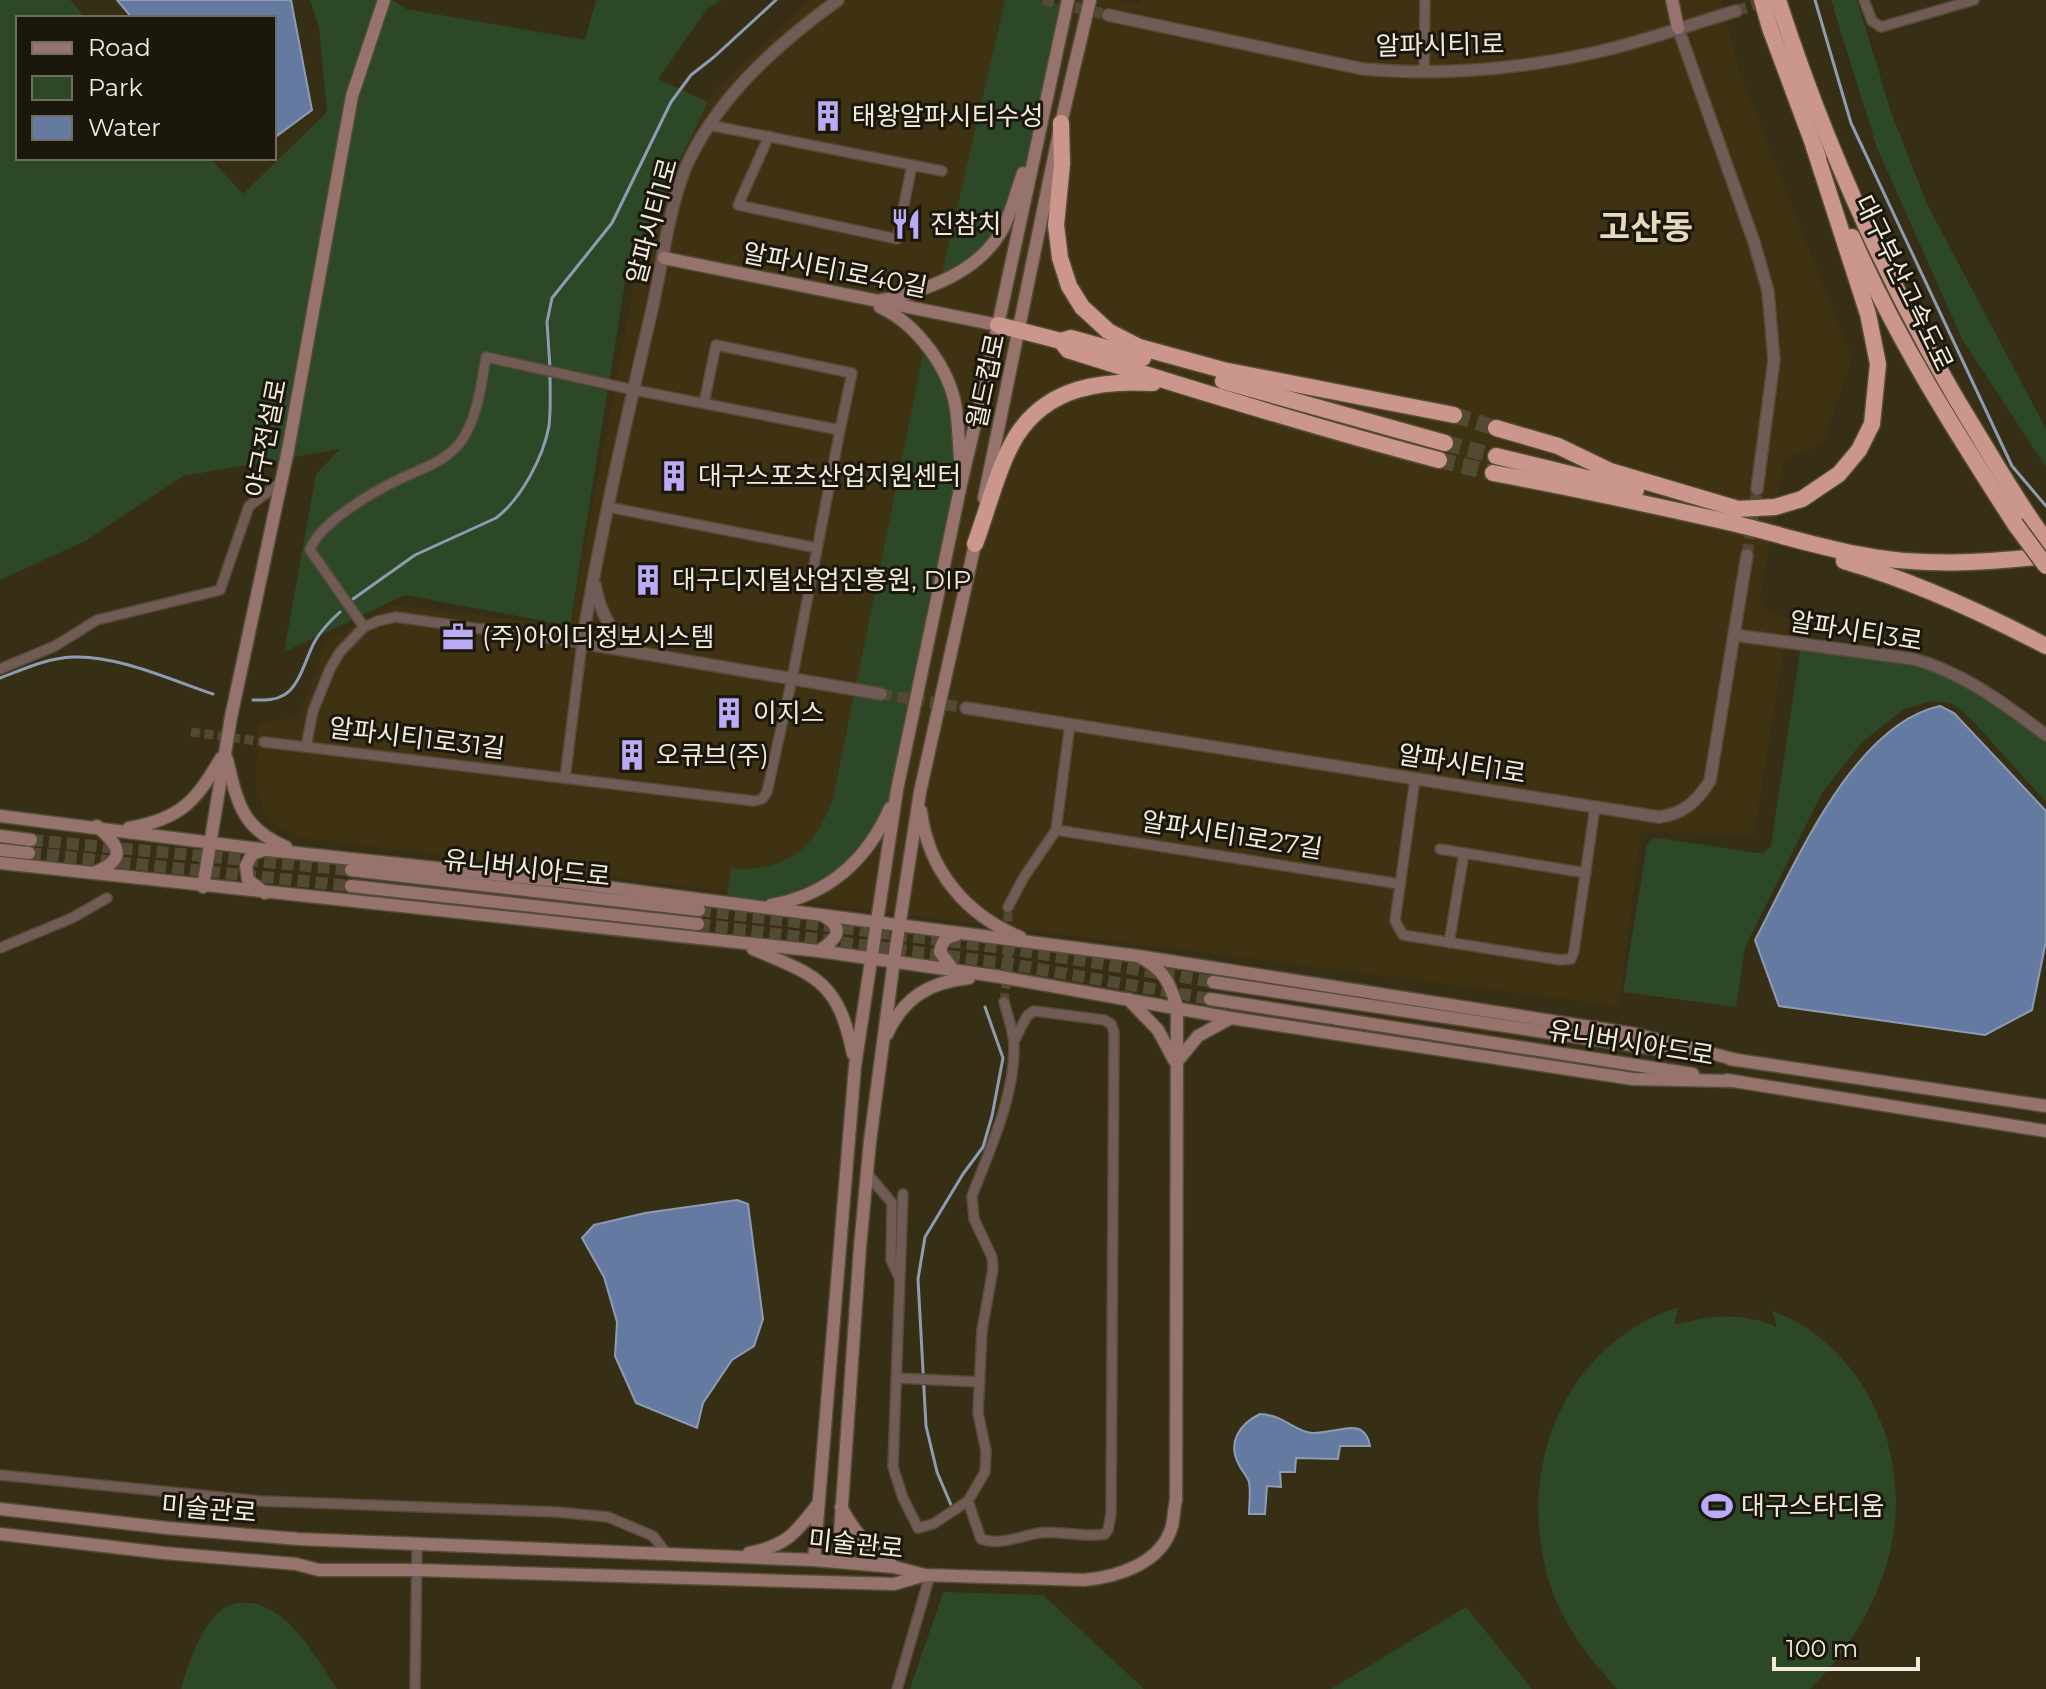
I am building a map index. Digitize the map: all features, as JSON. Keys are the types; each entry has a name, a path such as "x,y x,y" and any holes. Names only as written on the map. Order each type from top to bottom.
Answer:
{"highway":[{"name":"대구부산고속도로","path":"1762,0 1814,147 1879,295 1941,409 2023,522 2046,543"},
{"name":"대구부산고속도로","path":"1778,0 1823,125 1889,278 2046,566"},
{"path":"1061,123 1062,164 1056,225 1062,267 1082,307 1108,331 1139,347 1223,370 1454,415"},
{"path":"1735,519 1789,504 1817,491 1850,463 1872,424 1878,383 1875,340 1814,147"},
{"path":"998,325 1061,341 1071,338 1445,443"},
{"path":"1061,341 1068,350 1175,384 1346,436 1439,460"},
{"path":"975,544 1017,435 1042,409 1076,389 1095,384 1113,381 1175,384"},
{"path":"1496,428 1558,446 1668,499"},
{"path":"1496,456 1668,499 1859,555 1962,561 2046,556"},
{"path":"1493,473 1606,494 1668,499"},
{"path":"1735,519 1859,545 1975,552 2046,543"},
{"path":"1735,519 1928,590 2046,646"}],"main road":[{"name":"야구전설로","path":"203,887 231,717 280,483 352,96 384,0"},
{"name":"월드컵로","path":"855,1066 897,790 1068,0"},
{"name":"월드컵로","path":"838,1562 868,1171 894,960 920,792 975,544 1061,123 1090,0"},
{"path":"1672,0 1678,28"},
{"path":"867,300 889,299 927,289 952,278 980,256 1000,233 1038,136"},
{"name":"알파시티1로40길","path":"664,258 998,325"},
{"path":"867,300 889,311 914,332 946,377 956,407 961,484"},
{"path":"116,830 145,825 180,811 201,792 225,752"},
{"path":"225,752 235,795 245,817 265,838 302,853"},
{"path":"743,905 793,901 839,877 875,838 897,790"},
{"path":"920,792 921,815 929,847 949,884 985,920 1035,943"},
{"path":"0,816 1138,956 1635,1034 1737,1060"},
{"path":"93,873 111,865 117,857 114,842 97,826"},
{"path":"0,836 30,846 0,850"},
{"path":"266,894 248,880 246,866 252,854 268,850"},
{"path":"0,863 894,960 1231,1018 1633,1079 1731,1081"},
{"name":"유니버시아드로","path":"351,870 699,910"},
{"name":"유니버시아드로","path":"351,886 698,924"},
{"path":"819,951 836,939 837,933 833,922 823,915"},
{"path":"954,971 940,952 947,937 959,935"},
{"path":"742,944 810,973 823,983 847,1024 855,1066 814,1560"},
{"path":"928,1575 1108,1578 1128,1571 1145,1560 1158,1549 1171,1529 1176,1500 1177,1007 1171,988 1158,967 1138,956"},
{"path":"883,1044 902,1009 926,988 938,982 995,976"},
{"name":"유니버시아드로","path":"1213,982 2046,1106"},
{"path":"1126,998 1158,1030 1176,1063"},
{"name":"유니버시아드로","path":"1210,999 2046,1131"},
{"path":"1176,1063 1198,1036 1231,1018"},
{"path":"701,1555 743,1554 773,1548 796,1532 818,1504"},
{"path":"840,1505 854,1532 894,1567"},
{"name":"미술관로","path":"0,1509 298,1539 814,1560 894,1567 928,1575"},
{"name":"미술관로","path":"0,1534 296,1564 319,1570 894,1584 928,1575"}],"street":[{"name":"알파시티1로","path":"582,643 608,507 681,182 689,160 709,125 758,66 802,26 838,0"},
{"path":"1424,72 1425,0"},
{"path":"1864,0 1872,21 1881,27 1974,0"},
{"name":"알파시티1로","path":"1108,15 1363,69 1424,72 1525,66 1603,51 1736,11"},
{"path":"1678,28 1754,242 1768,291 1774,360 1757,489"},
{"path":"709,125 942,171"},
{"path":"769,136 738,205 897,239 912,165"},
{"path":"704,403 716,345 852,373 792,679"},
{"path":"364,627 310,550 314,539 323,529 378,490 448,455 462,440 477,408 486,357 634,390 840,430"},
{"path":"0,669 55,646 97,620 220,590 249,506 280,483"},
{"path":"608,507 817,548"},
{"name":"알파시티1로","path":"966,708 1660,817 1686,809 1698,799 1710,781 1747,555"},
{"path":"594,576 598,601 612,630 622,641 643,653"},
{"path":"306,747 313,711 340,652 364,627 396,617 582,643 881,694"},
{"name":"알파시티3로","path":"1734,635 1931,664 1973,684 2046,735"},
{"path":"565,778 582,643"},
{"name":"알파시티1로31길","path":"264,742 754,801 762,799 767,792 792,679"},
{"path":"1008,907 1056,830 1070,724"},
{"path":"1415,779 1395,921 1403,935 1449,943 1560,960 1571,959 1595,807"},
{"name":"알파시티1로27길","path":"1056,830 1400,884"},
{"path":"1440,849 1586,873"},
{"path":"1449,943 1464,853"},
{"path":"0,948 72,918 107,898"},
{"path":"1004,1002 1014,1041"},
{"path":"903,1194 893,1467 903,1498 918,1528 933,1524 968,1501 985,1472 986,1451 978,1413 982,1330 993,1269 992,1257 974,1219 972,1196 998,1125 1009,1081 1014,1041 1027,1016 1034,1011 1104,1020 1111,1024 1114,1032 1110,1524 1105,1534 1099,1535 1041,1532 1020,1539 988,1542 981,1539 968,1501"},
{"path":"868,1171 892,1203 891,1260 900,1279"},
{"path":"866,1195 877,1185"},
{"path":"896,1378 980,1382"},
{"path":"0,1475 261,1501 557,1512 608,1517 653,1536 667,1554"},
{"path":"415,1689 417,1544"},
{"path":"897,1689 928,1575"}],"shaded area":[{"path":"811,0 1117,0 1139,4 1140,0 1722,0 1740,73 1852,359 1823,443 1784,460 1760,599 1768,613 1789,618 1754,836 1641,831 1619,1006 299,837 268,822 256,789 258,723 298,717 328,639 393,605 570,626 638,263 679,148 716,90"}],"green space":[{"path":"0,0 70,0 84,16 16,16 16,160 212,160 243,194 327,112 319,27 310,0 392,0 406,9 585,40 596,0 721,0 707,9 658,79 708,102 628,264 570,626 405,595 284,652 316,474 340,449 183,476 85,541 0,580"},
{"path":"1005,0 1043,0 1067,6 1038,136 1000,233 940,283"},
{"path":"1831,0 1857,0 1891,112 1927,204 2046,429 2046,467 1963,341 1877,148"},
{"path":"925,345 946,377 961,470 897,790 885,819 839,877 769,905 726,903 731,868 768,866 796,854 817,831 833,799"},
{"path":"1801,644 1931,664 2046,735 2046,802 1972,720 1953,704 1933,701 1904,709 1862,742 1822,793 1745,947 1736,1007 1623,992 1650,840 1658,838 1757,853 1763,853 1771,846"},
{"name":"대구스타디움","path":"1678,1307 1674,1325 1701,1319 1738,1317 1777,1327 1772,1311 1805,1327 1833,1349 1856,1376 1874,1406 1887,1440 1894,1475 1896,1511 1886,1567 1870,1606 1850,1642 1810,1689 1617,1689 1572,1632 1553,1593 1542,1550 1538,1506 1543,1463 1556,1422 1575,1385 1602,1352 1637,1326"},
{"path":"943,1592 1043,1595 1144,1689 910,1689"},
{"path":"253,1603 279,1615 302,1637 337,1689 181,1689 199,1640 214,1617 233,1604"},
{"path":"1466,1607 1532,1689 1331,1689"}],"water":[{"path":"117,0 291,0 312,110 276,137 276,16 130,16"},
{"path":"1940,706 1954,713 2046,811 2046,941 2032,1010 1985,1035 1779,1006 1755,940 1807,839 1853,769 1879,740 1908,719"},
{"path":"737,1200 748,1204 763,1319 754,1346 732,1360 703,1403 697,1428 636,1403 615,1356 617,1322 604,1277 582,1238 594,1225 645,1213"},
{"path":"1260,1414 1276,1417 1312,1433 1356,1428 1365,1433 1370,1446 1340,1446 1338,1459 1296,1458 1295,1472 1280,1472 1281,1487 1267,1486 1265,1514 1249,1514 1249,1482 1234,1449 1241,1429"}],"waterway":[{"path":"550,368 547,322 552,298 612,223 671,102 691,75 776,0"},
{"path":"1815,0 1851,123 2012,466 2046,506"},
{"path":"353,599 415,555 496,518 514,500 530,477 546,438 550,420 550,375"},
{"path":"253,700 268,700 290,691 318,637 340,612"},
{"path":"0,678 54,659 90,657 144,670 213,694"},
{"path":"951,1505 937,1472 926,1426 918,1279 925,1237 983,1147 992,1116 1003,1058 985,1007"}],"tunnel":[{"path":"1043,0 1108,15"},
{"path":"1736,11 1766,1"},
{"path":"1454,415 1496,428"},
{"path":"1445,443 1496,456"},
{"path":"1439,460 1493,473"},
{"path":"1747,555 1757,489"},
{"path":"881,694 966,708"},
{"path":"191,732 264,742"},
{"path":"31,840 351,870"},
{"path":"29,853 351,886"},
{"path":"1004,1002 1008,971 1008,907"},
{"path":"699,910 1011,949 1213,982"},
{"path":"698,924 1010,964 1210,999"}],"place":[{"name":"태왕알파시티수성","path":"828,116"},
{"name":"진참치","path":"906,224"},
{"name":"대구스포츠산업지원센터","path":"674,476"},
{"name":"대구디지털산업진흥원, DIP","path":"648,580"},
{"name":"(주)아이디정보시스템","path":"458,637"},
{"name":"이지스","path":"729,713"},
{"name":"오큐브(주)","path":"632,755"},
{"name":"대구스타디움","path":"1717,1506"}],"district":[{"name":"고산동","path":"1646,227"}]}
